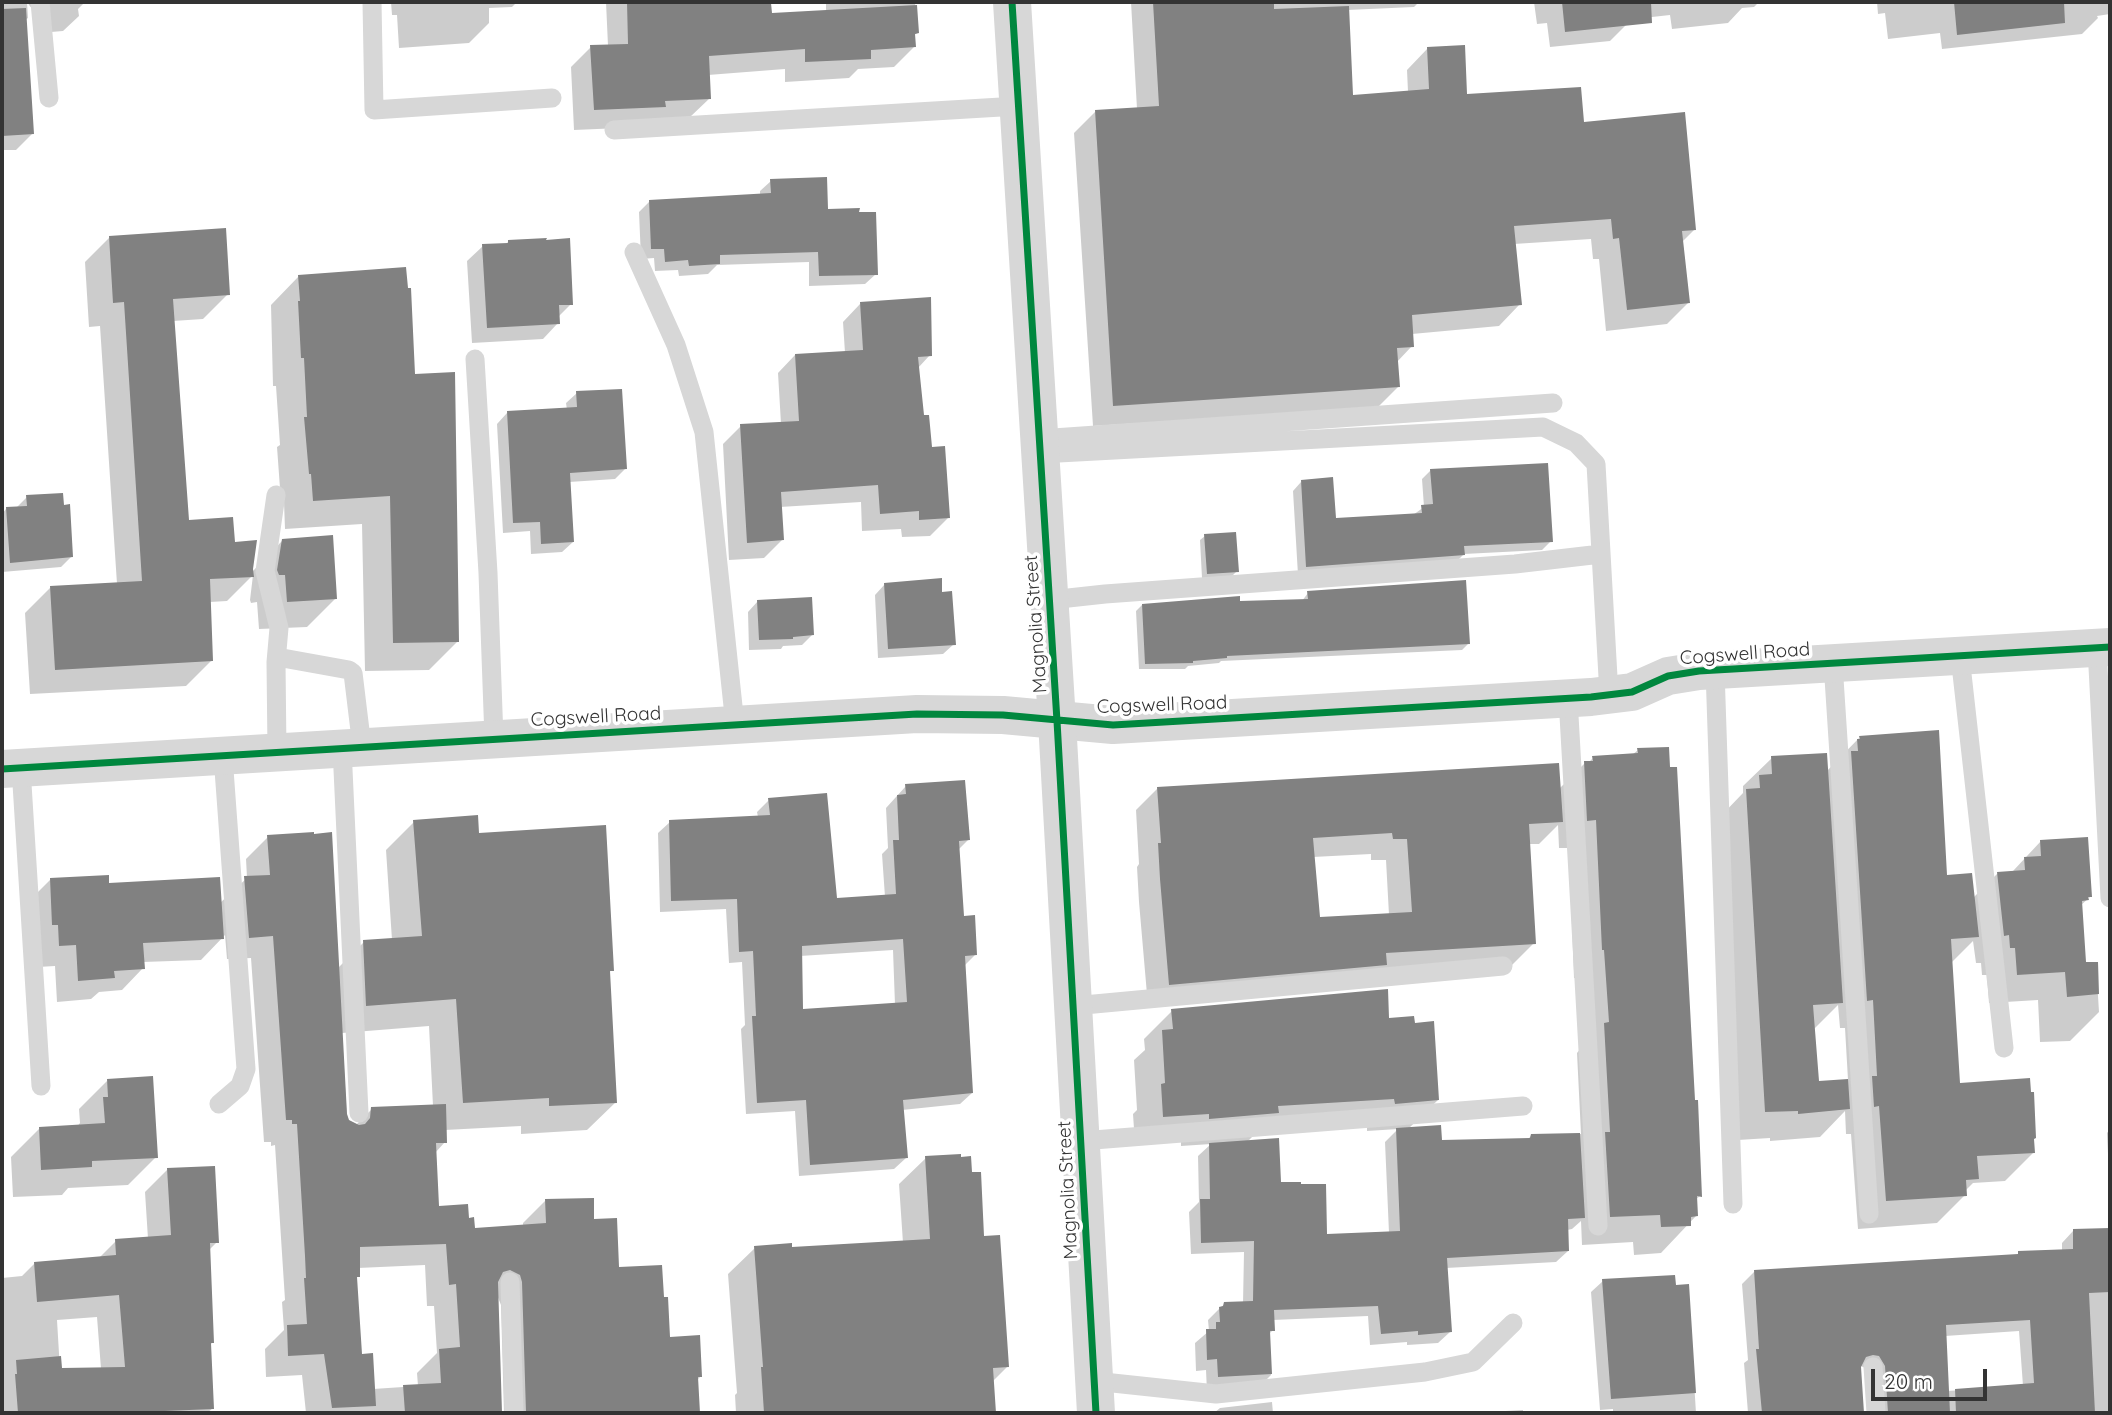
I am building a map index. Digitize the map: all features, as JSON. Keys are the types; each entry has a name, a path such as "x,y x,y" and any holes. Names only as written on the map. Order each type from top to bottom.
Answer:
{"street":[{"name":"Magnolia Street","path":"1012,2 1050,600 1095,1397"},
{"name":"Cogswell Road","path":"11,769 917,714 1003,715 1113,725 1609,695 1632,692 1668,676 1715,670 2104,648"}],"lane":[{"path":"40,2 49,98"},
{"path":"372,2 374,110 552,98"},
{"path":"614,130 1018,106"},
{"path":"634,252 676,345 704,432 734,725"},
{"path":"475,359 488,573 494,739"},
{"path":"1040,447 1553,403"},
{"path":"1040,447 1543,427 1576,443 1596,464 1609,695"},
{"path":"276,495 265,571 279,628 277,752"},
{"path":"1050,600 1515,564 1601,554"},
{"path":"2104,648 2110,898"},
{"path":"1960,656 2004,1048"},
{"path":"277,657 354,673 352,748 359,1113"},
{"path":"1833,663 1869,1214"},
{"path":"1715,670 1733,1204"},
{"path":"1568,698 1598,1226"},
{"path":"219,1104 240,1086 246,1069 223,756"},
{"path":"11,769 41,1086"},
{"path":"1073,1006 1503,966"},
{"path":"1081,1141 1523,1106"},
{"path":"510,1282 514,1413"},
{"path":"1095,1397 1216,1394 1425,1372 1473,1362 1513,1323"},
{"path":"1873,1367 1876,1413"}],"building":[{"path":"627,2 771,3 772,13 917,5 919,33 915,34 916,47 871,50 871,59 805,62 805,49 709,56 711,99 665,101 666,107 594,110 590,45 628,44"},
{"path":"1153,2 1274,2 1274,9 1349,6 1353,95 1429,89 1427,47 1465,45 1467,94 1581,87 1584,122 1685,112 1696,230 1682,231 1690,303 1627,310 1619,238 1613,239 1611,219 1514,226 1522,305 1412,315 1414,347 1397,348 1400,387 1113,406 1095,110 1159,106"},
{"path":"1562,2 1651,2 1652,23 1565,32"},
{"path":"1954,2 2064,2 2065,23 1957,35"},
{"path":"26,8 34,134 2,136 2,9"},
{"path":"827,177 828,209 860,208 859,212 876,212 878,275 819,276 818,252 720,255 720,264 689,266 688,260 665,262 664,249 651,249 649,200 771,193 770,179"},
{"path":"226,228 230,295 173,299 189,520 233,517 235,542 257,540 254,577 210,579 213,661 55,670 50,586 142,581 124,302 113,303 109,236"},
{"path":"547,238 546,240 570,238 573,305 559,305 560,324 487,328 482,244"},
{"path":"406,267 408,288 411,288 415,374 455,372 459,642 393,643 390,496 313,501 309,474 298,275"},
{"path":"931,297 932,356 918,357 924,415 929,415 932,447 945,446 950,518 919,520 919,511 880,514 878,485 781,492 784,540 747,543 740,424 799,421 795,354 863,350 860,302"},
{"path":"622,389 627,469 570,473 574,542 541,544 540,522 513,523 507,411 577,407 576,391"},
{"path":"1548,463 1553,542 1464,546 1465,555 1306,567 1301,480 1333,477 1336,518 1422,513 1421,505 1433,504 1430,469"},
{"path":"63,493 64,505 70,504 73,557 10,563 6,507 27,506 26,495"},
{"path":"1236,532 1239,572 1207,574 1204,534"},
{"path":"333,535 337,599 287,602 285,575 279,575 277,570 282,539"},
{"path":"942,578 942,592 952,591 956,645 888,649 884,583"},
{"path":"1466,580 1470,644 1227,656 1193,663 1145,664 1142,604 1240,596 1240,601 1308,599 1307,591"},
{"path":"812,597 814,635 759,640 757,600"},
{"path":"1939,730 1947,875 1972,873 1979,937 1951,939 1960,1083 2030,1078 2031,1092 2034,1092 2035,1153 1977,1156 1979,1179 1966,1180 1967,1196 1886,1201 1879,1106 1874,1107 1872,1076 1877,1076 1873,1000 1867,1001 1851,751 1858,751 1859,736"},
{"path":"1669,747 1670,767 1677,767 1702,1197 1697,1196 1698,1216 1691,1217 1691,1226 1661,1227 1660,1215 1610,1217 1605,1132 1610,1132 1604,1023 1609,1022 1602,950 1596,820 1587,821 1584,761 1593,761 1592,756 1638,753 1637,748"},
{"path":"1827,753 1843,1003 1813,1005 1819,1081 1848,1079 1850,1109 1798,1114 1798,1111 1765,1112 1746,789 1760,788 1759,775 1772,774 1771,756"},
{"path":"1559,763 1563,822 1529,824 1536,944 1386,953 1387,965 1169,985 1160,879 1158,843 1161,843 1157,787","holes":["1392,833 1393,839 1407,839 1412,912 1320,917 1313,838"]},
{"path":"965,780 970,840 959,841 964,916 975,915 977,955 965,956 973,1093 903,1100 908,1158 810,1165 806,1100 757,1103 752,1016 756,1016 753,951 739,952 737,899 671,901 669,820 770,815 768,798 827,793 837,898 896,894 893,840 899,840 897,795 906,794 905,784","holes":["903,939 907,1002 803,1009 802,946"]},
{"path":"478,815 479,833 606,825 614,971 610,971 617,1103 549,1106 549,1098 463,1103 456,999 366,1006 363,940 422,936 413,820"},
{"path":"332,832 349,1120 359,1125 365,1124 370,1118 371,1107 446,1104 447,1143 436,1143 439,1206 468,1204 469,1218 474,1217 475,1228 546,1223 545,1199 594,1198 594,1219 617,1218 619,1267 662,1265 664,1297 668,1297 670,1337 700,1335 700,1413 526,1413 522,1282 520,1275 510,1270 503,1272 498,1282 502,1413 405,1413 403,1385 441,1383 439,1349 460,1347 456,1284 449,1285 446,1244 360,1247 360,1277 357,1277 362,1354 373,1353 376,1406 332,1408 324,1354 288,1356 287,1325 307,1324 297,1124 286,1120 273,936 249,938 244,876 270,875 267,835"},
{"path":"2088,837 2092,897 2082,901 2086,962 2098,962 2099,994 2067,997 2065,972 2017,975 2015,948 2010,948 2009,935 2004,936 1997,872 2025,870 2024,857 2041,856 2040,840"},
{"path":"109,875 109,883 220,877 224,939 143,943 145,969 114,971 115,978 78,981 76,945 59,946 58,925 52,925 50,878"},
{"path":"1388,989 1389,1018 1414,1016 1415,1023 1434,1021 1439,1100 1395,1104 1394,1099 1278,1106 1279,1113 1209,1119 1209,1114 1163,1117 1161,1084 1165,1083 1162,1030 1173,1029 1171,1009"},
{"path":"153,1076 158,1158 92,1161 92,1167 41,1170 39,1127 105,1123 103,1097 108,1097 107,1079"},
{"path":"1441,1125 1442,1140 1530,1138 1531,1134 1580,1133 1585,1218 1568,1219 1569,1251 1447,1258 1452,1332 1381,1334 1378,1306 1274,1310 1275,1331 1270,1331 1272,1374 1218,1377 1217,1359 1207,1360 1206,1329 1216,1329 1216,1322 1220,1322 1219,1307 1223,1306 1224,1302 1253,1301 1254,1241 1201,1243 1200,1199 1210,1199 1209,1143 1279,1138 1281,1182 1326,1184 1327,1234 1400,1231 1396,1128"},
{"path":"961,1154 961,1157 971,1156 972,1172 981,1172 984,1236 1000,1235 1009,1367 993,1368 996,1413 764,1413 754,1246 792,1243 792,1247 930,1239 925,1156"},
{"path":"215,1166 219,1243 210,1243 214,1409 18,1413 16,1360 61,1356 62,1368 125,1367 119,1295 37,1302 34,1262 116,1255 115,1239 171,1235 167,1168"},
{"path":"2110,1228 2110,1292 2089,1293 2095,1413 1956,1413 1955,1389 2034,1383 2030,1320 1946,1325 1950,1413 1888,1413 1885,1366 1879,1356 1873,1355 1866,1357 1861,1367 1864,1413 1762,1413 1756,1349 1759,1349 1754,1270 2073,1249 2073,1229"},
{"path":"1675,1275 1676,1285 1689,1284 1696,1393 1611,1399 1602,1279"}],"cycle path":[{"path":"1012,2 1057,721 1096,1413"},
{"path":"2,769 917,714 1003,715 1113,725 1591,697 1632,692 1668,676 1699,671 2110,647"}]}
